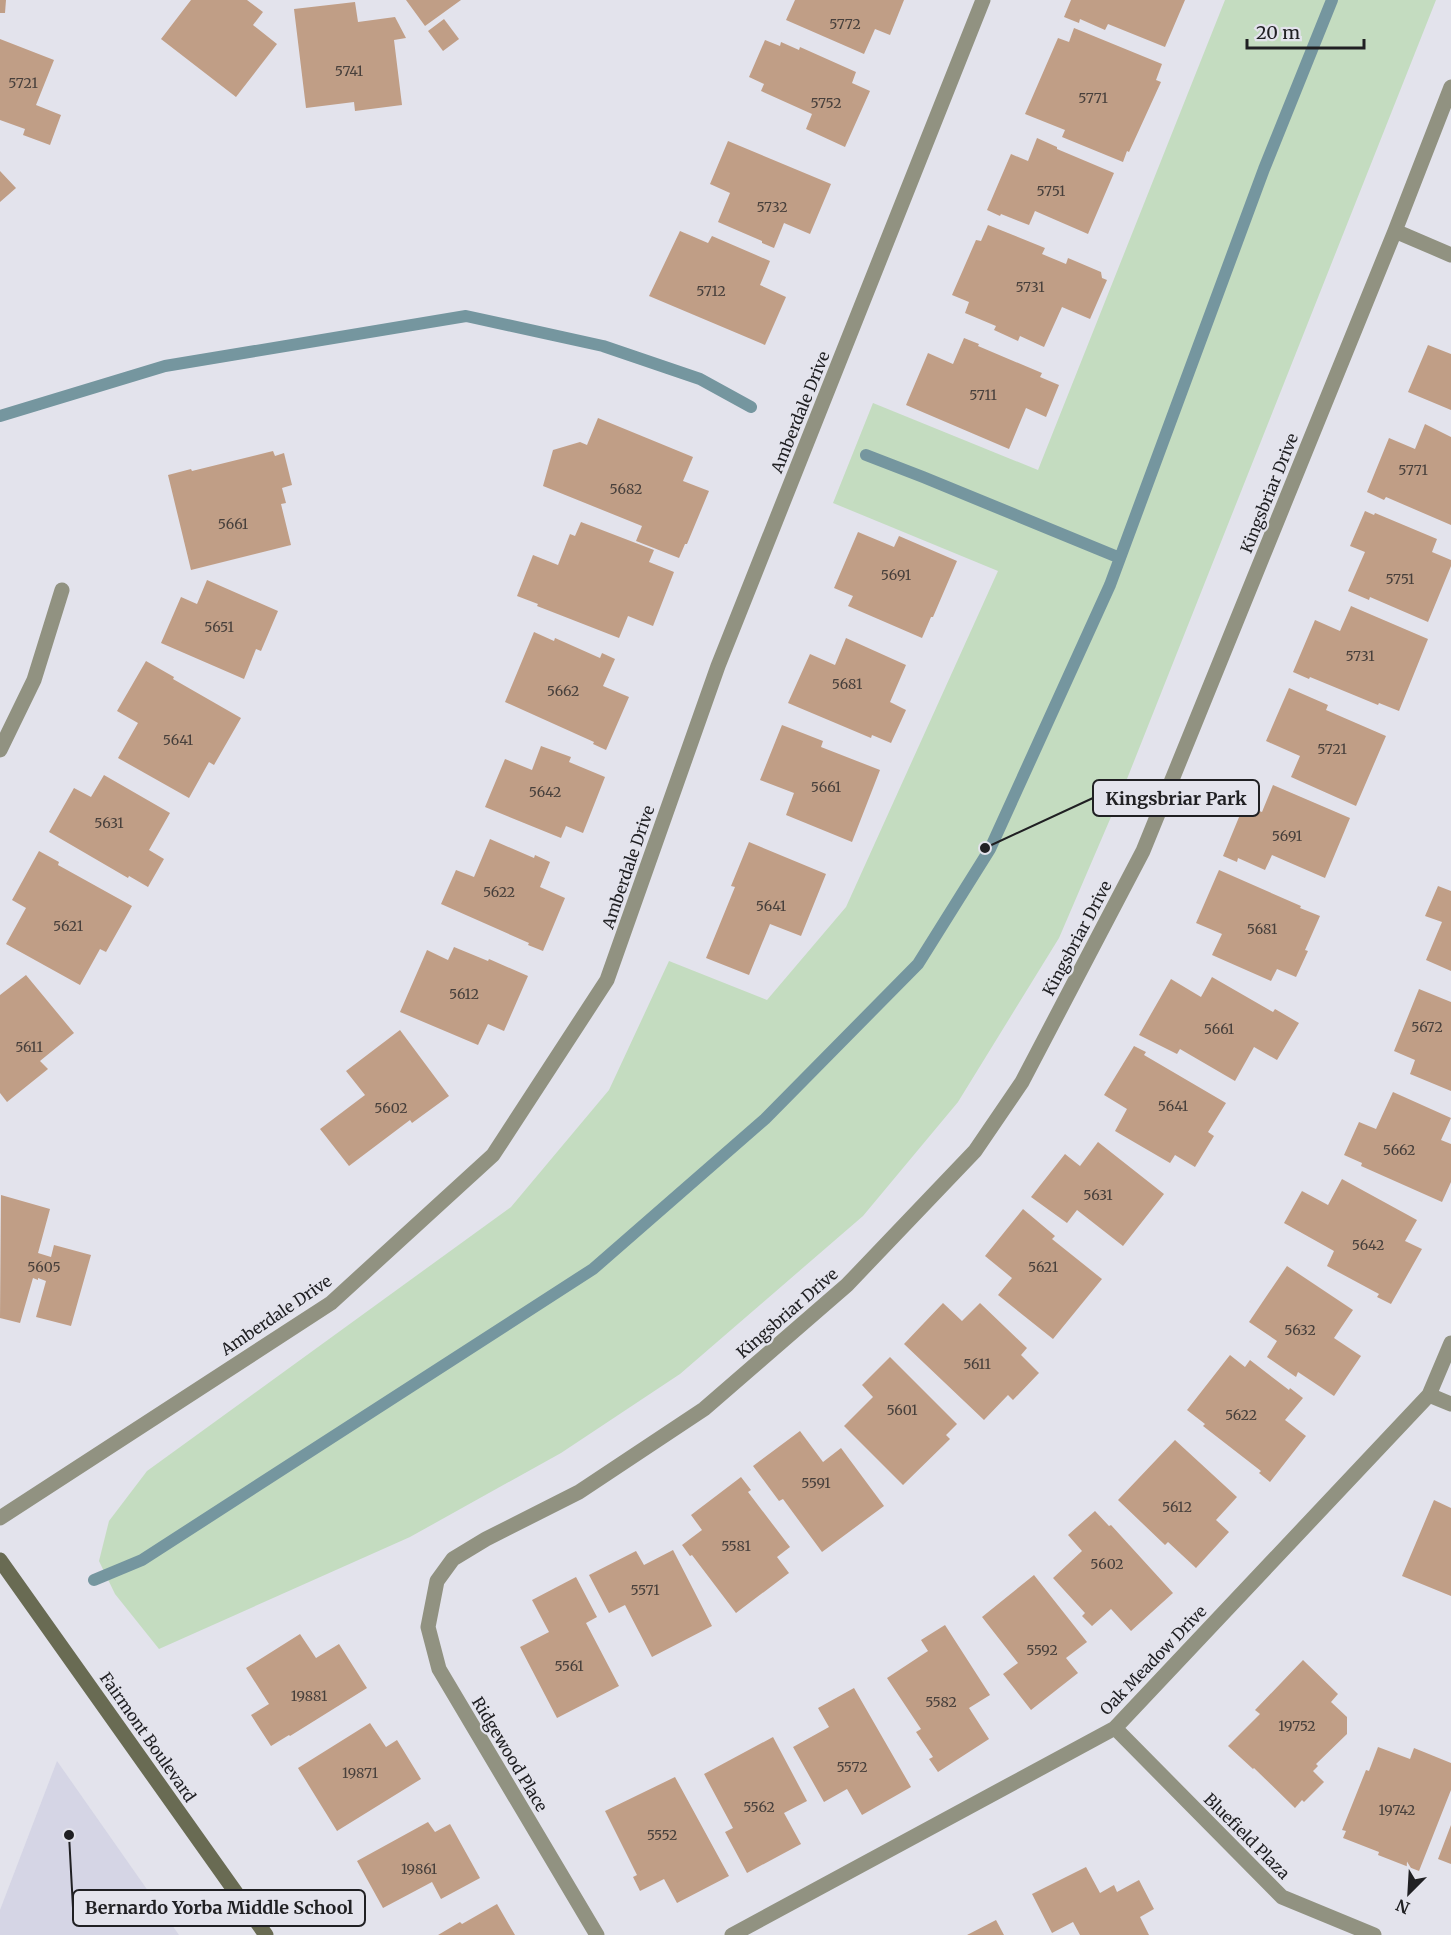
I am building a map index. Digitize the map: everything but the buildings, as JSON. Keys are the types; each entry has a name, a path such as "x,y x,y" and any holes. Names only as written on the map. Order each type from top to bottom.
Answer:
{"main road":[{"name":"Fairmont Boulevard","path":"0,1560 266,1935"}],"street":[{"name":"Amberdale Drive","path":"0,1518 331,1303 493,1155 607,980 718,666 983,0"},
{"name":"Kingsbriar Drive","path":"437,1581 453,1559 486,1539 579,1492 704,1409 847,1285 975,1151 1022,1082 1143,850 1395,231 1451,87"},
{"path":"1395,231 1451,255"},
{"path":"0,750 34,680 62,590"},
{"name":"Oak Meadow Drive","path":"732,1935 1116,1728 1429,1395 1451,1343"},
{"path":"1429,1395 1451,1404"},
{"name":"Ridgewood Place","path":"437,1581 428,1627 439,1669 597,1935"},
{"name":"Bluefield Plaza","path":"1116,1728 1282,1897 1374,1935"}],"shaded area":[{"path":"57,1761 179,1935 0,1935 0,1910"}],"green space":[{"path":"1225,0 1436,0 1123,789 1059,938 958,1102 863,1216 680,1374 561,1453 410,1537 159,1649 115,1594 99,1561 109,1521 147,1471 511,1207 609,1090 669,961 767,1000 846,907 998,571 833,503 873,403 1038,470"}],"waterway":[{"path":"94,1580 142,1560 593,1269 765,1119 918,964 990,849 1110,585 1264,169 1332,0"},
{"path":"0,416 165,366 466,316 603,346 700,379 751,407"},
{"path":"866,455 1120,558"}],"place":[{"name":"Kingsbriar Park","path":"985,848"},
{"name":"Bernardo Yorba Middle School","path":"69,1835"}]}
